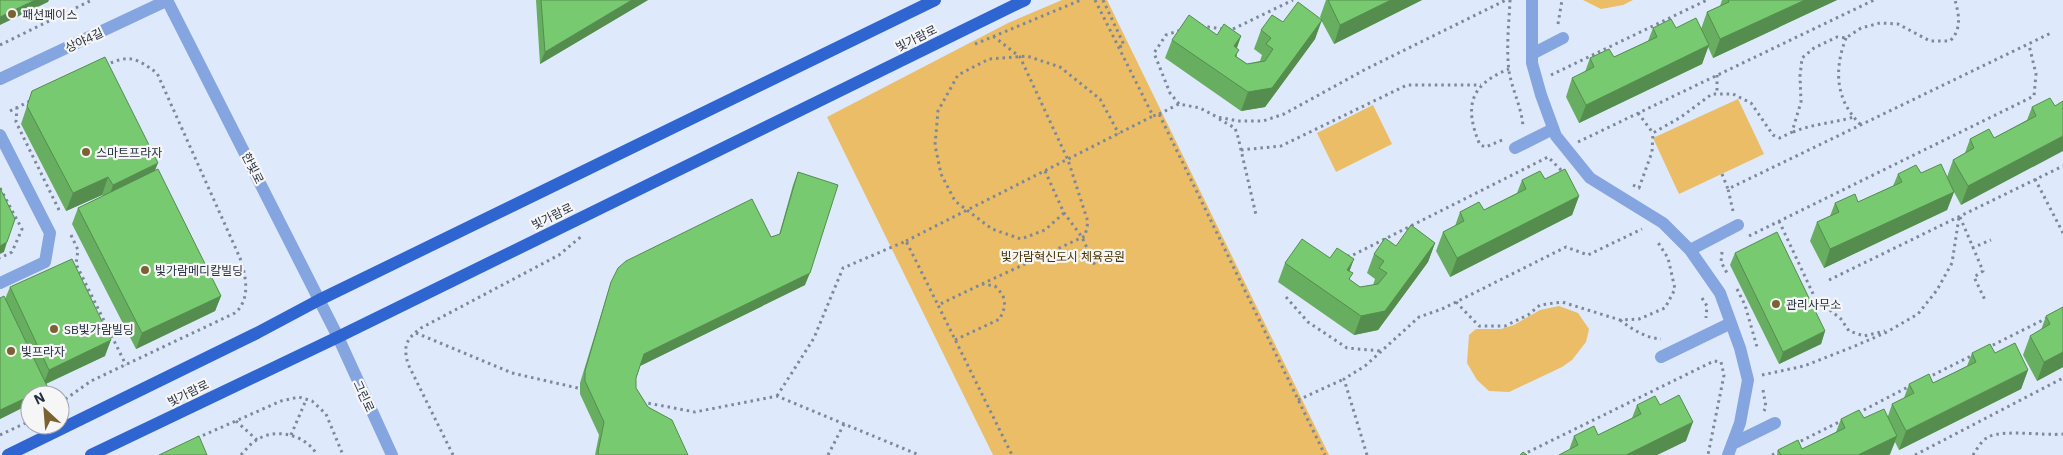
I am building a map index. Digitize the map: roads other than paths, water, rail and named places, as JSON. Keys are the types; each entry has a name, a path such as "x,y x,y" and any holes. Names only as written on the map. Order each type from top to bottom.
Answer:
{"main road":[{"name":"빛가람로","path":"8,455 257,333 319,300 935,0"},
{"name":"빛가람로","path":"91,455 338,337 1024,0"}],"street":[{"name":"한빛로","path":"167,0 338,337"},
{"name":"상야4길","path":"0,79 167,0"},
{"path":"1532,0 1532,63 1556,136 1590,178 1663,223 1690,250 1720,292 1748,380 1740,423 1730,450"},
{"path":"1532,54 1558,41"},
{"path":"1515,148 1554,129"},
{"path":"0,135 50,233 45,262 0,283"},
{"path":"1690,250 1736,221"},
{"path":"1661,357 1731,323"},
{"name":"그린로","path":"338,337 392,455"},
{"path":"1730,450 1756,432 1775,423"}],"place":[{"name":"패션페이스","path":"12,14"},
{"name":"스마트프라자","path":"86,152"},
{"name":"빛가람메디칼빌딩","path":"145,270"},
{"name":"관리사무소","path":"1776,304"},
{"name":"SB빛가람빌딩","path":"54,329"},
{"name":"빛프라자","path":"11,351"}],"park label":[{"name":"빛가람혁신도시 체육공원","path":"1063,256"}]}
